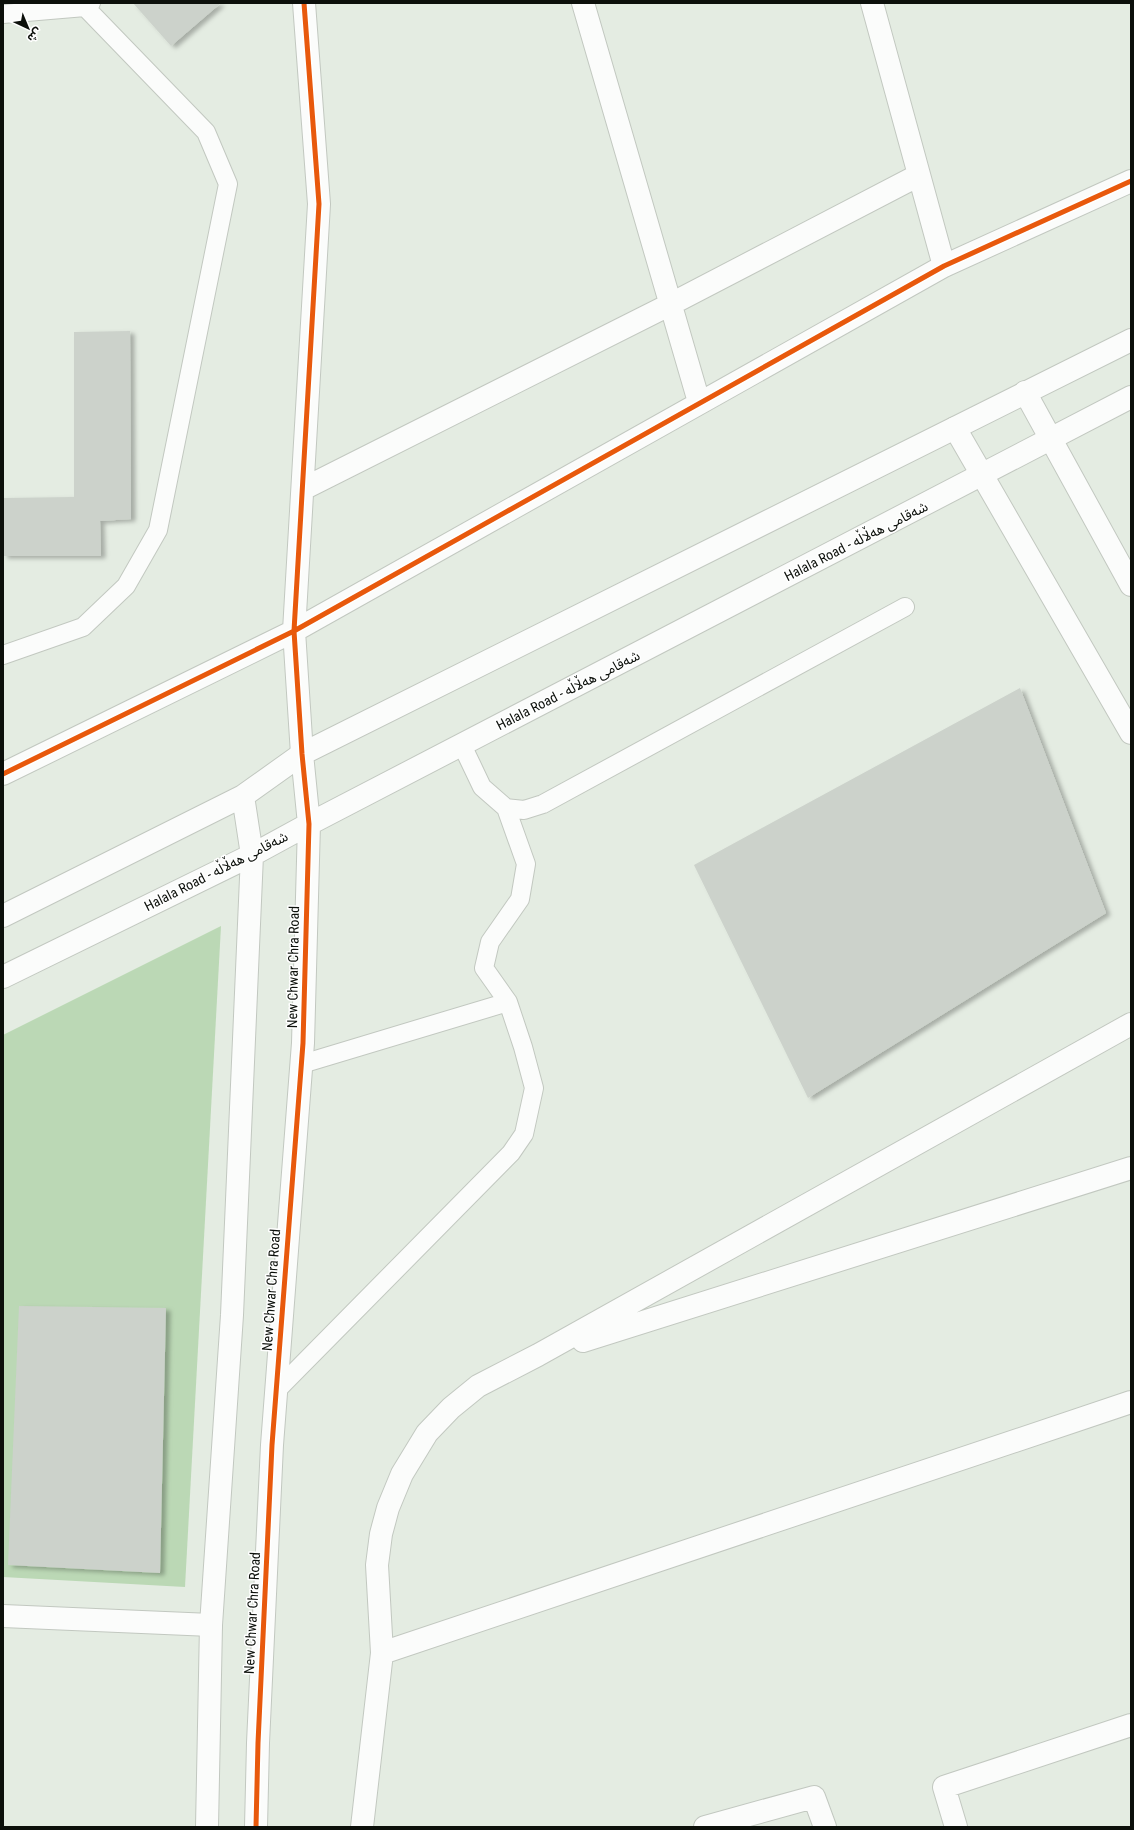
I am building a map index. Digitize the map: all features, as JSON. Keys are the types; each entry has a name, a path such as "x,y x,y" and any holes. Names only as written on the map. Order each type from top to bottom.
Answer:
{"street":[{"name":"New Chwar Chra Road","path":"256,1827 258,1743 276,1391 302,1064 309,824 302,754 294,631 319,204 304,3"},
{"path":"583,3 699,402"},
{"path":"872,3 944,266"},
{"path":"302,489 671,304 919,175"},
{"path":"3,774 294,631 699,402 944,266 1131,181"},
{"path":"3,916 243,796 302,754 1131,340"},
{"path":"1025,392 1131,585"},
{"name":"Halala Road - شەقامی هەڵاڵە","path":"3,977 252,855 1131,397"},
{"path":"955,428 1131,734"},
{"path":"207,1827 211,1625 232,1316 252,855 243,796"},
{"path":"362,1827 382,1653 377,1565 382,1528 388,1508 402,1474 427,1433 452,1408 478,1386 538,1355 1131,1024"},
{"path":"538,1355 1131,1168"},
{"path":"382,1653 1131,1402"},
{"path":"3,1616 211,1625"},
{"path":"956,1827 944,1787 1131,1724"},
{"path":"705,1827 814,1797 825,1827"}],"lane":[{"path":"3,14 88,5 206,132 228,184 158,530 126,586 83,627 3,655"},
{"path":"506,808 524,810 543,804 905,607"},
{"path":"276,1391 510,1153 524,1134 534,1088 523,1047 508,1002 484,968 490,942 520,899 526,864 506,808 482,787 462,745"},
{"path":"302,1064 508,1002"}],"green space":[{"path":"221,926 185,1587 3,1577 3,1035"}],"building":[{"path":"133,3 221,3 171,46"},
{"path":"130,331 131,519 100,521 101,556 3,556 3,498 74,497 74,332"},
{"path":"1020,688 1106,913 808,1098 694,865"},
{"path":"19,1306 166,1308 160,1573 8,1565"}],"cycle path":[{"path":"256,1827 258,1743 272,1445 303,1043 309,824 302,754 294,631 319,204 304,3"},
{"path":"3,774 294,631 944,266 1131,181"}]}
